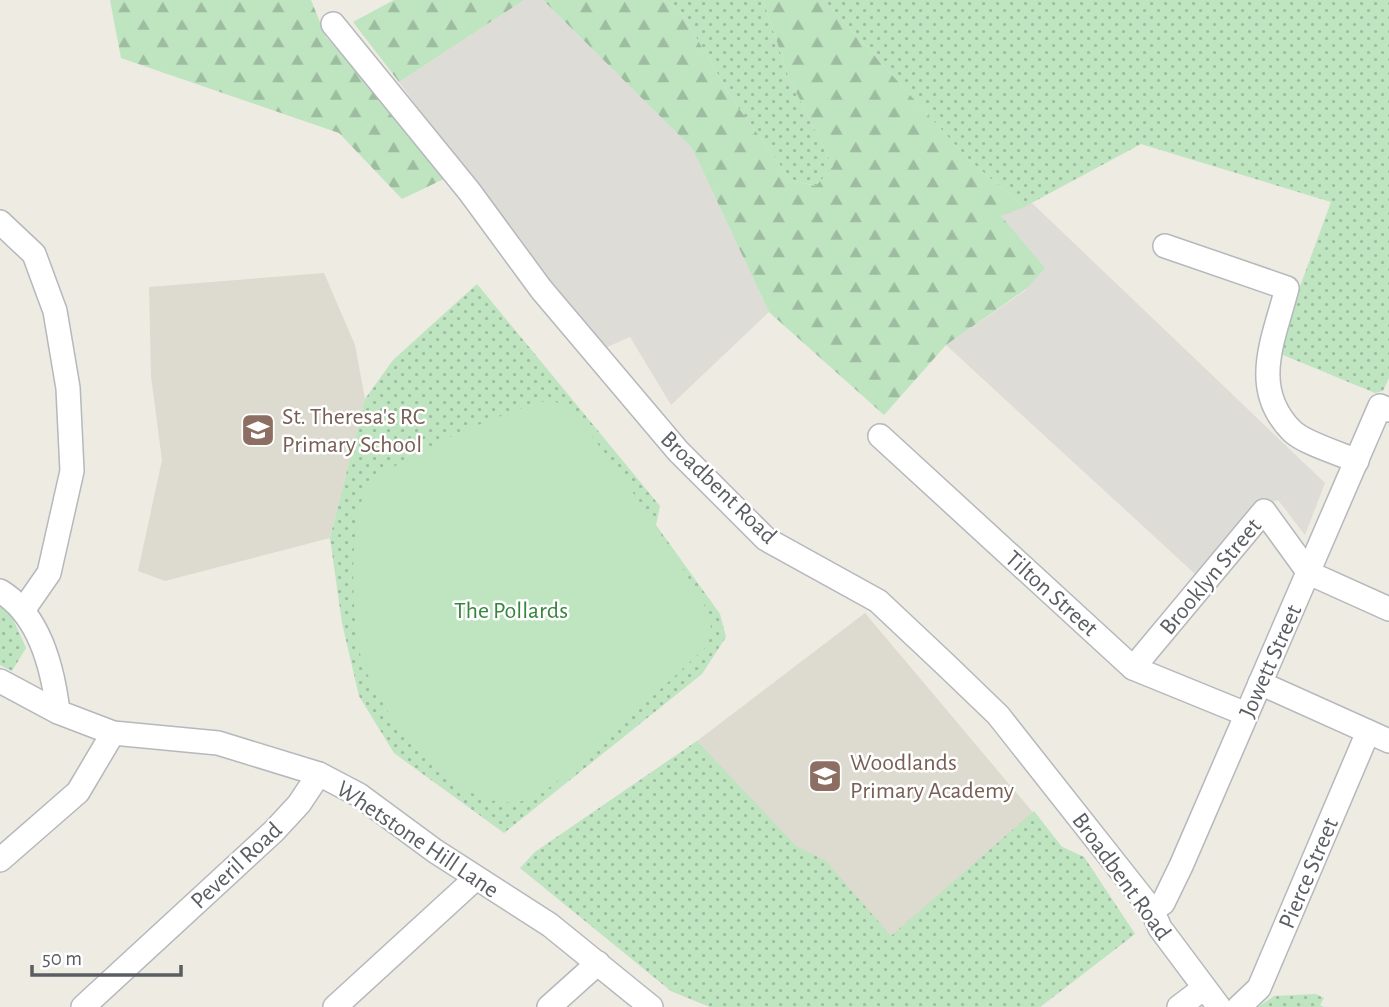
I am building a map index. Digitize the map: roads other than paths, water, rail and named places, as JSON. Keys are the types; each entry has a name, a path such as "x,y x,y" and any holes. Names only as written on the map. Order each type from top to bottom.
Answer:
{"street":[{"name":"Broadbent Road","path":"333,24 469,191 541,289 677,451 766,539 878,601 998,715 1152,911 1160,928 1219,1007"},
{"path":"0,222 34,254 55,311 68,388 72,471 49,573 24,609"},
{"path":"1165,246 1287,288 1266,368 1270,399 1294,433 1357,461"},
{"name":"Jowett Street","path":"1152,911 1163,903 1357,461 1384,408"},
{"name":"Tilton Street","path":"880,436 1133,668 1246,714"},
{"name":"Brooklyn Street","path":"1133,668 1264,511 1309,573"},
{"path":"1309,573 1389,609"},
{"path":"0,591 24,609 54,672 58,712"},
{"name":"Whetstone Hill Lane","path":"0,681 58,712 113,733 218,743 319,774 359,795 476,878 550,925 651,1007"},
{"path":"1260,683 1378,736"},
{"path":"0,860 78,792 113,733"},
{"name":"Pierce Street","path":"1239,1007 1259,988 1378,736"},
{"name":"Peveril Road","path":"83,1007 274,831 299,804 319,774"},
{"path":"335,1007 476,878"},
{"path":"549,1007 598,963"},
{"path":"1179,1007 1204,988"}],"place":[{"name":"St. Theresa's RC Primary School","path":"258,430"},
{"name":"Woodlands Primary Academy","path":"825,776"}],"park label":[{"name":"The Pollards","path":"511,610"}]}
